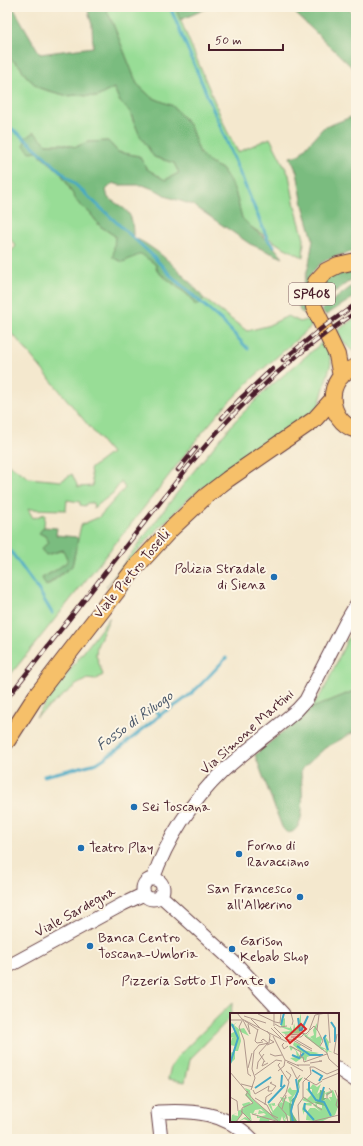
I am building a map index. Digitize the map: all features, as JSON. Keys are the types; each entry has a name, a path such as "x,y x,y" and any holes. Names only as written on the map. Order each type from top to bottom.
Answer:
{"main road":[{"name":"SP408","path":"335,348 314,307 312,291 318,279 326,271 338,265 356,261"},
{"path":"335,348 356,366 341,377"},
{"path":"335,348 341,377"},
{"name":"Viale Pietro Toselli","path":"7,741 44,684 124,581 158,542 193,508 218,487 316,420 332,400 334,390 341,377"},
{"name":"Viale Pietro Toselli","path":"332,400 336,413 351,428"},
{"name":"Viale Pietro Toselli","path":"289,438 322,425 331,424 351,428"}],"street":[{"name":"Via Simone Martini","path":"144,894 143,885 147,880 153,878 169,842 186,816 207,789 222,772 297,710 306,700 356,605"},
{"path":"144,894 152,899 160,896 163,890 161,883 157,879 153,878"},
{"name":"Viale Sardegna","path":"7,966 144,894"},
{"path":"160,896 238,966 282,1013"},
{"name":"Viale Sardegna","path":"7,962 21,959"},
{"path":"339,1070 356,1081"},
{"path":"161,1139 158,1112 188,1111 211,1115 232,1123 252,1139"}],"green space":[{"path":"7,7 12,7 14,9 40,54 93,47 92,25 87,7 105,7 137,84 151,97 173,106 190,126 200,154 210,163 222,169 230,181 235,191 242,218 270,242 283,258 250,244 193,205 168,197 143,185 119,185 113,183 106,190 108,198 125,209 128,213 132,222 133,237 164,257 193,285 204,299 196,306 188,295 158,272 155,264 141,254 123,262 113,258 115,236 100,226 90,213 78,203 60,172 36,151 30,152 24,146 25,138 34,132 47,144 63,144 76,147 87,142 108,141 118,152 139,156 147,169 165,180 179,173 174,163 154,157 139,134 130,112 120,102 114,88 97,97 77,95 68,96 39,88 27,77 19,65 7,56"},
{"path":"105,7 175,7 226,129 238,152 270,138 289,175 295,206 304,239 303,257 281,246 251,227 242,218 235,191 222,169 210,163 200,154 190,126 173,106 151,97 137,84"},
{"path":"175,7 207,7 208,8 180,20"},
{"path":"292,7 347,7 356,16 356,71 292,10"},
{"path":"7,56 19,65 27,77 39,88 68,96 77,95 97,97 114,88 120,102 130,112 133,121 154,157 174,163 179,173 165,180 147,169 139,156 118,152 108,141 87,142 76,147 63,144 47,144 25,138 24,146 30,152 36,151 60,172 78,203 90,213 100,226 115,236 123,262 141,253 155,264 158,272 188,295 196,306 204,299 247,331 267,326 288,316 300,322 310,319 314,324 254,377 223,408 7,679 7,463 29,478 61,481 72,474 78,487 93,486 90,469 111,453 17,339 7,329 7,256 16,246 7,235","holes":["121,482 125,488 99,517 81,525 72,566 47,586 42,578 68,561 64,550 46,555 41,549 49,542 45,536 40,533 44,527 45,514 33,518 28,509 66,510 67,500 80,502 80,505 85,506 87,503 93,503 94,508 113,493"]},
{"path":"356,115 356,251 339,255 317,266 306,285 304,299 307,312 303,313 300,311 298,304 309,264 313,239 303,205 297,172 290,157 299,155 323,128"},
{"path":"356,266 356,276 319,304 317,295 328,275"},
{"path":"356,283 356,296 326,315 321,310"},
{"path":"356,317 356,354 345,344 337,331"},
{"path":"324,341 329,352 331,363 319,405 303,420 266,442 223,471 187,500 152,535 106,587 189,477 235,421 266,390"},
{"path":"44,527 57,528 56,535 76,537 78,539 72,566 46,586 42,578 68,561 63,550 46,555 41,549 49,542 45,536 39,533"},
{"path":"110,617 97,646 96,655 103,675 95,680 87,679 76,685 36,717 54,691"},
{"path":"356,627 356,690 310,709 324,690 347,640"},
{"path":"356,690 356,731 325,748 301,770 302,813 297,828 290,833 287,832 282,827 255,755 310,709"},
{"path":"232,1003 230,1018 190,1059 185,1082 168,1079 171,1066 178,1056"}],"waterway":[{"path":"170,7 268,240 274,246"},
{"path":"7,125 30,143 152,255 173,278 222,321 248,349"},
{"path":"7,546 39,591 52,613"},
{"name":"Fosso di Riluogo","path":"44,776 97,763 121,747 164,712 190,695 226,658"},
{"path":"149,705 160,715"}],"railway":[{"path":"283,360 322,328 356,304"},
{"path":"7,698 218,431 257,391 284,367 326,333 356,312"},
{"path":"222,418 272,369"},
{"path":"178,470 196,448"}],"place":[{"name":"Polizia Stradale di Siena","path":"274,577"},
{"name":"Sei Toscana","path":"134,807"},
{"name":"Teatro Play","path":"81,848"},
{"name":"Forno di Ravacciano","path":"239,854"},
{"name":"San Francesco all'Alberino","path":"300,897"},
{"name":"Banca Centro Toscana-Umbria","path":"90,946"},
{"name":"Garison Kebab Shop","path":"232,949"},
{"name":"Pizzeria Sotto Il Ponte","path":"272,981"}]}
